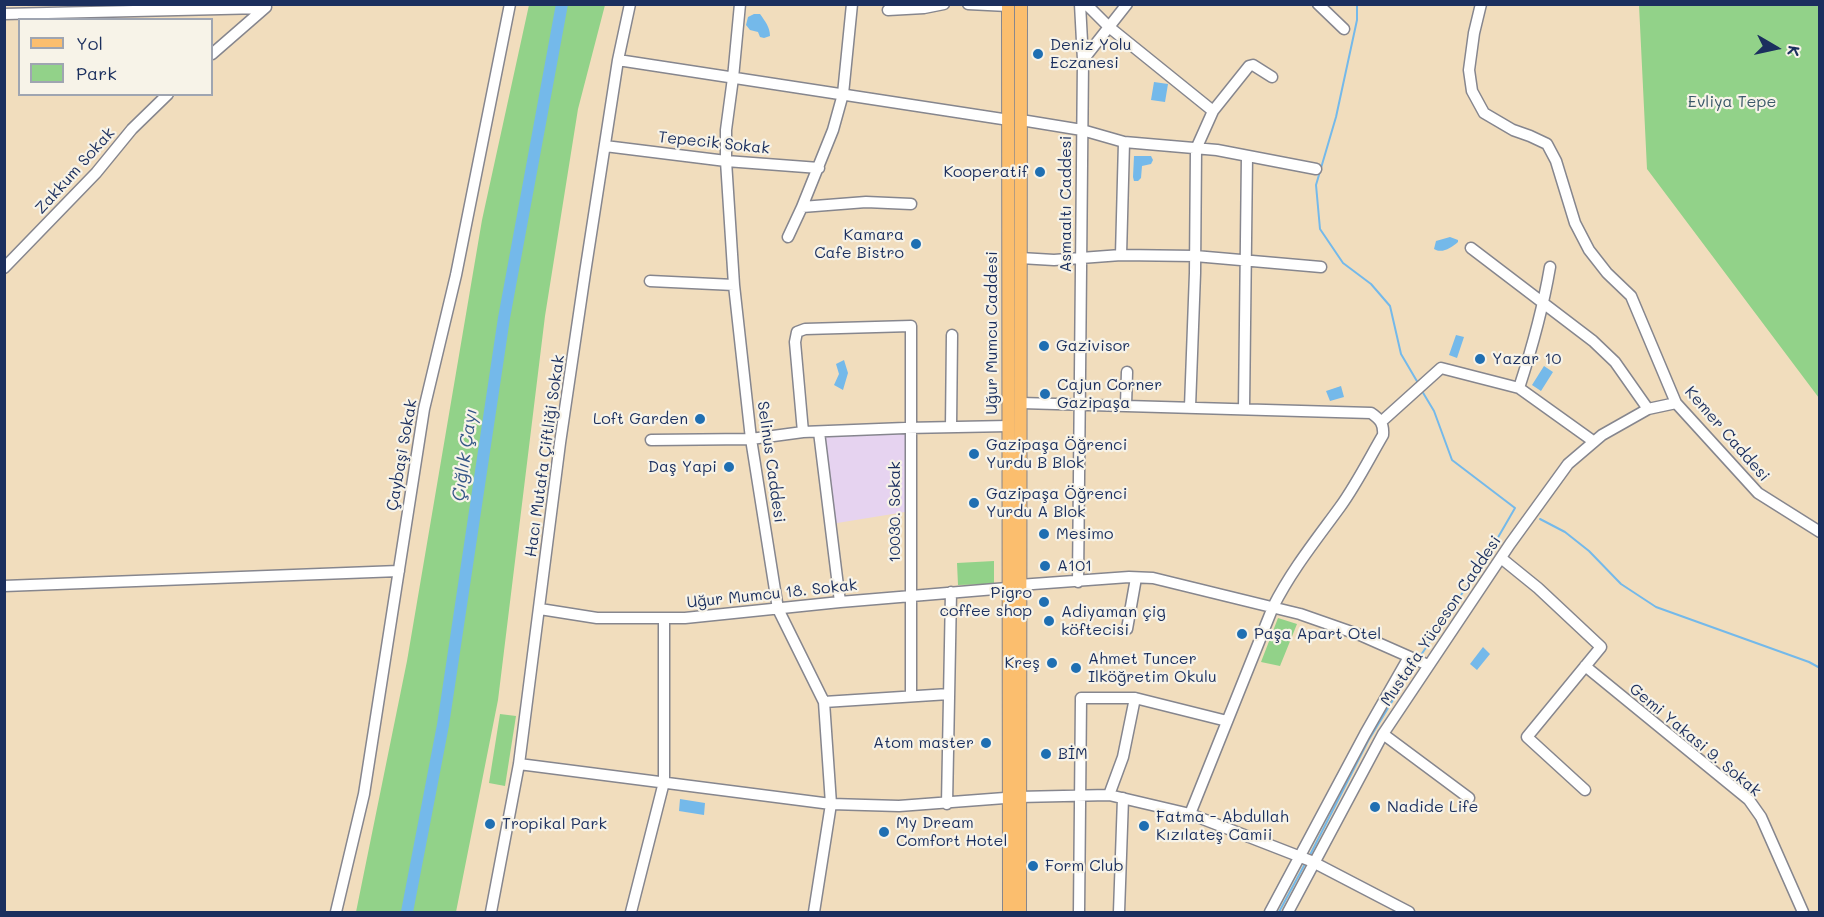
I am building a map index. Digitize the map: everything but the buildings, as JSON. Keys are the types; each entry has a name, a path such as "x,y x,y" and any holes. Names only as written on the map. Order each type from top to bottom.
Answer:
{"main road":[{"name":"Uğur Mumcu Caddesi","path":"1012,5 1020,258 1021,403 1013,587"},
{"name":"Uğur Mumcu Caddesi","path":"1009,912 1013,797 1013,587 1009,426 1015,120"},
{"name":"Uğur Mumcu Caddesi","path":"1013,797 1020,912"}],"street":[{"name":"Çaybaşi Sokak","path":"336,912 364,794 424,409 456,275 510,4"},
{"name":"Hacı Mutafa Çiftliği Sokak","path":"491,912 519,764 561,443 618,60 630,4"},
{"name":"Selinus Caddesi","path":"740,4 726,130 734,285 751,439 778,609 824,702 831,804 814,912"},
{"path":"788,237 819,168 843,94 852,4"},
{"path":"888,10 924,8 944,4"},
{"path":"968,4 1012,5"},
{"name":"Asmaaltı Caddesi","path":"1078,582 1083,60 1080,4"},
{"path":"1086,4 1109,27 1212,111"},
{"path":"1083,60 1127,4"},
{"path":"1318,4 1344,28"},
{"name":"Kemer Caddesi","path":"1481,4 1474,33 1470,70 1472,91 1484,113 1513,130 1546,144 1556,161 1575,223 1589,250 1607,273 1631,296 1676,403 1758,493 1820,532"},
{"path":"4,14 266,6"},
{"path":"213,53 266,6"},
{"path":"618,60 1082,130 1124,142 1217,150 1316,169"},
{"path":"1190,407 1196,149 1212,111 1249,66 1253,65 1272,77"},
{"name":"Zakkum Sokak","path":"4,268 96,173 132,129 166,96"},
{"path":"1121,255 1124,142"},
{"name":"Tepecik Sokak","path":"605,146 726,161 819,168"},
{"path":"1244,408 1247,156"},
{"path":"802,207 866,202 911,204"},
{"path":"1471,248 1593,341 1615,362 1648,409"},
{"path":"1020,258 1054,260 1081,256 1195,256 1321,267"},
{"path":"1519,388 1544,304 1550,267"},
{"path":"650,280 734,285"},
{"name":"10030. Sokak","path":"803,432 795,338 797,332 805,329 911,326 911,696"},
{"path":"951,427 952,334"},
{"path":"1381,422 1441,368 1519,388 1593,441"},
{"path":"1126,405 1127,372"},
{"path":"1021,403 1371,413 1383,426 1383,435 1341,506 1284,585 1190,814"},
{"name":"Mustafa Yüceson Caddesi","path":"1270,912 1307,859 1383,734 1428,666 1568,464 1593,441 1648,409 1676,403"},
{"path":"651,440 751,439 803,432 1009,426"},
{"path":"819,432 840,602"},
{"path":"1501,558 1538,588 1601,647 1527,736 1585,790"},
{"path":"4,586 399,572"},
{"path":"1127,629 1136,578"},
{"name":"Uğur Mumcu 18. Sokak","path":"540,609 597,618 664,618 951,592 1153,578 1300,614 1351,632 1428,666"},
{"path":"947,804 951,592"},
{"path":"631,912 664,782 664,618"},
{"name":"Mustafa Yüceson Caddesi","path":"1288,912 1307,859 1365,734 1412,658"},
{"name":"Gemi Yakasi 9. Sokak","path":"1585,666 1749,800 1761,817 1803,912"},
{"path":"824,702 949,694"},
{"path":"1079,912 1081,698 1135,698 1227,721"},
{"path":"1109,795 1123,757 1135,698"},
{"path":"1383,734 1469,798"},
{"path":"519,764 831,804 899,806 1013,797 1109,795 1190,814 1307,859 1409,912"},
{"path":"1119,912 1123,798"}],"shaded area":[{"path":"905,432 905,512 831,524 819,436"}],"green space":[{"path":"529,5 605,5 578,109 545,316 498,700 456,912 356,912 407,661 482,220"},
{"name":"Evliya Tepe","path":"1639,5 1819,5 1819,398 1647,169"},
{"path":"994,561 994,584 958,585 957,563"},
{"path":"1278,618 1297,624 1280,666 1261,662"},
{"path":"500,714 516,716 505,786 489,783"}],"water":[{"path":"760,14 768,27 770,36 760,37 758,32 750,30 746,25 748,17"},
{"path":"1154,82 1168,84 1165,102 1151,100"},
{"path":"1134,156 1151,156 1153,160 1151,164 1142,166 1141,178 1138,181 1134,181 1133,177"},
{"path":"1450,237 1458,242 1443,251 1434,249 1436,241"},
{"path":"1456,335 1464,337 1457,358 1449,355"},
{"path":"844,360 848,373 843,390 834,385 839,374 836,364"},
{"path":"1544,366 1553,372 1541,391 1532,385"},
{"path":"1341,386 1344,397 1330,401 1326,391"},
{"path":"1483,647 1490,654 1477,670 1470,664"},
{"path":"680,799 705,803 704,815 679,811"}],"waterway":[{"name":"Çığlık Çayı","path":"407,912 443,725 504,318 562,4"},
{"path":"1357,4 1357,20 1336,117 1316,185 1320,229 1343,263 1371,284 1390,306 1401,354 1418,383"},
{"path":"1419,658 1489,553 1515,508 1452,460 1434,411 1422,391"},
{"path":"1540,519 1565,532 1589,551 1621,584 1656,607 1820,668"},
{"path":"1309,857 1368,741 1416,662"},
{"path":"1279,912 1306,862"}],"place":[{"name":"Deniz Yolu Eczanesi","path":"1038,54"},
{"name":"Kooperatif","path":"1040,172"},
{"name":"Kamara Cafe Bistro","path":"916,244"},
{"name":"Gazivisor","path":"1044,346"},
{"name":"Yazar 10","path":"1480,359"},
{"name":"Cajun Corner Gazipaşa","path":"1045,394"},
{"name":"Loft Garden","path":"700,419"},
{"name":"Gazipaşa Öğrenci Yurdu B Blok","path":"974,454"},
{"name":"Daş Yapi","path":"729,467"},
{"name":"Gazipaşa Öğrenci Yurdu A Blok","path":"974,503"},
{"name":"Mesimo","path":"1044,534"},
{"name":"A101","path":"1045,566"},
{"name":"Pigro coffee shop","path":"1044,602"},
{"name":"Adiyaman çig köftecisi","path":"1049,621"},
{"name":"Paşa Apart Otel","path":"1242,634"},
{"name":"Kreş","path":"1052,663"},
{"name":"Ahmet Tuncer Ilköğretim Okulu","path":"1076,668"},
{"name":"Atom master","path":"986,743"},
{"name":"BİM","path":"1046,754"},
{"name":"Nadide Life","path":"1375,807"},
{"name":"Tropikal Park","path":"490,824"},
{"name":"Fatma - Abdullah Kızılateş Camii","path":"1144,826"},
{"name":"My Dream Comfort Hotel","path":"884,832"},
{"name":"Form Club","path":"1033,866"}]}
